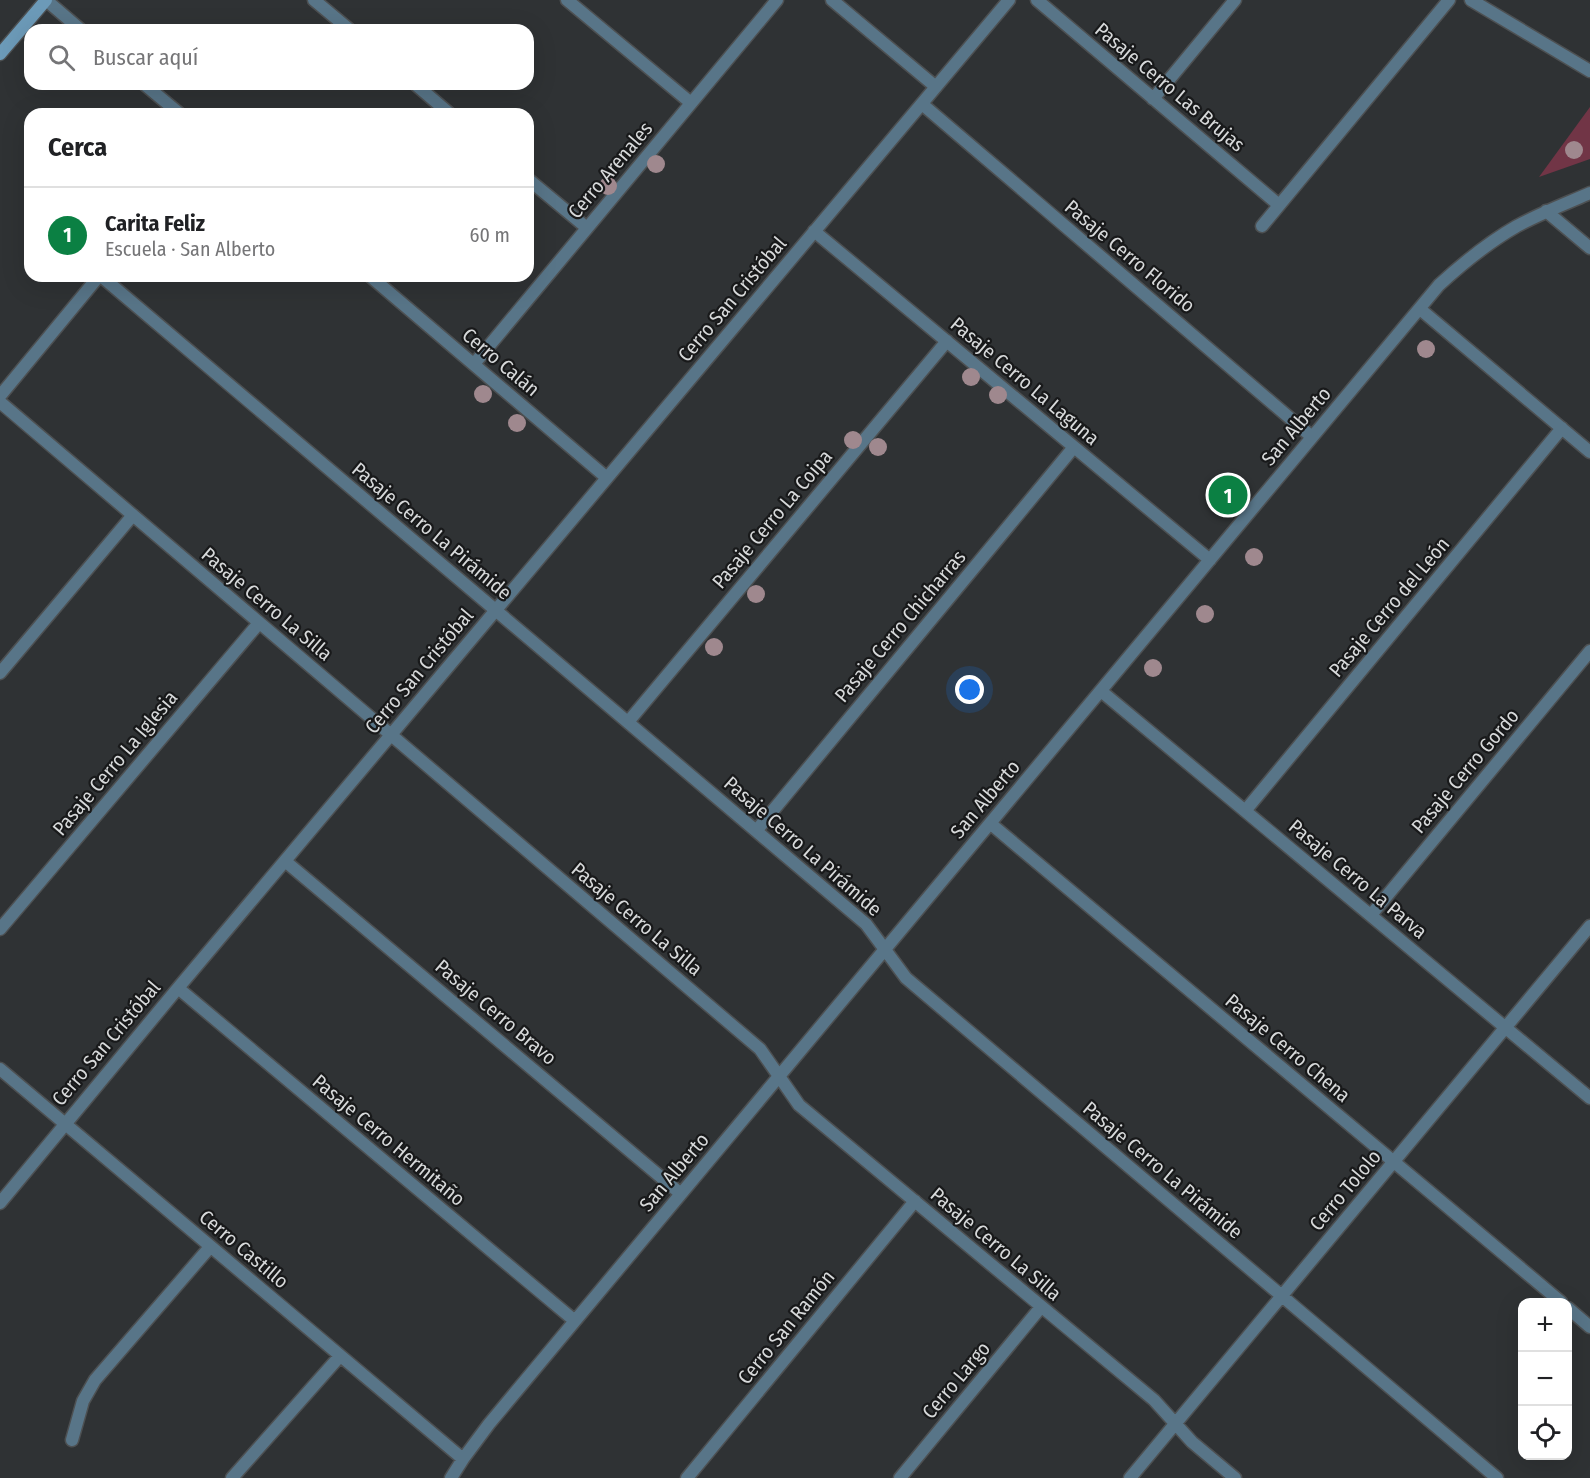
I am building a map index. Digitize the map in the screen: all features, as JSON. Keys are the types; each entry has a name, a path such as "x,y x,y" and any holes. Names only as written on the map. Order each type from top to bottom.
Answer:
{"main road":[{"path":"26,24 46,0"},
{"path":"0,54 24,26"}],"street":[{"path":"46,0 74,24"},
{"path":"314,0 343,24"},
{"path":"567,0 691,103"},
{"name":"Cerro Arenales","path":"474,364 777,0"},
{"path":"832,0 936,87"},
{"name":"Cerro San Cristóbal","path":"0,1203 1009,0"},
{"name":"Pasaje Cerro Las Brujas","path":"1037,0 1279,205"},
{"path":"1153,99 1235,0"},
{"path":"1262,226 1449,0"},
{"path":"1471,0 1590,71"},
{"path":"151,90 173,108"},
{"path":"421,90 443,108"},
{"name":"Pasaje Cerro Florido","path":"922,104 1312,437"},
{"path":"534,184 587,228"},
{"name":"San Alberto","path":"451,1478 489,1424 1440,285 1484,248 1516,226 1590,194"},
{"path":"1546,212 1590,248"},
{"name":"Pasaje Cerro La Laguna","path":"814,231 1210,560"},
{"path":"0,396 95,282"},
{"name":"Pasaje Cerro La Pirámide","path":"107,282 866,924 906,978 1497,1478"},
{"name":"Cerro Calán","path":"377,282 607,478"},
{"path":"1420,309 1590,452"},
{"name":"Pasaje Cerro La Coipa","path":"628,722 947,341"},
{"name":"Pasaje Cerro La Silla","path":"0,402 760,1049 799,1105 1154,1400 1192,1442 1235,1478"},
{"name":"Pasaje Cerro del León","path":"1245,811 1563,428"},
{"name":"Pasaje Cerro Chicharras","path":"756,831 1074,447"},
{"path":"0,673 133,515"},
{"name":"Pasaje Cerro La Iglesia","path":"0,929 259,622"},
{"name":"Pasaje Cerro Gordo","path":"1371,915 1590,651"},
{"name":"Pasaje Cerro La Parva","path":"1101,691 1590,1098"},
{"name":"Pasaje Cerro Chena","path":"991,824 1556,1298"},
{"name":"Pasaje Cerro Bravo","path":"285,861 681,1194"},
{"name":"Cerro Tololo","path":"1130,1478 1590,926"},
{"name":"Pasaje Cerro Hermitaño","path":"178,988 575,1321"},
{"name":"Cerro Castillo","path":"0,1070 463,1459"},
{"name":"Cerro San Ramón","path":"687,1478 915,1201"},
{"path":"72,1440 83,1401 95,1380 210,1246"},
{"name":"Cerro Largo","path":"900,1478 1041,1307"},
{"path":"1572,1311 1590,1327"},
{"path":"232,1478 340,1356"}],"shaded area":[{"path":"1590,107 1590,159 1539,177"}],"place":[{"name":"Carita Feliz","path":"1228,495"}]}
